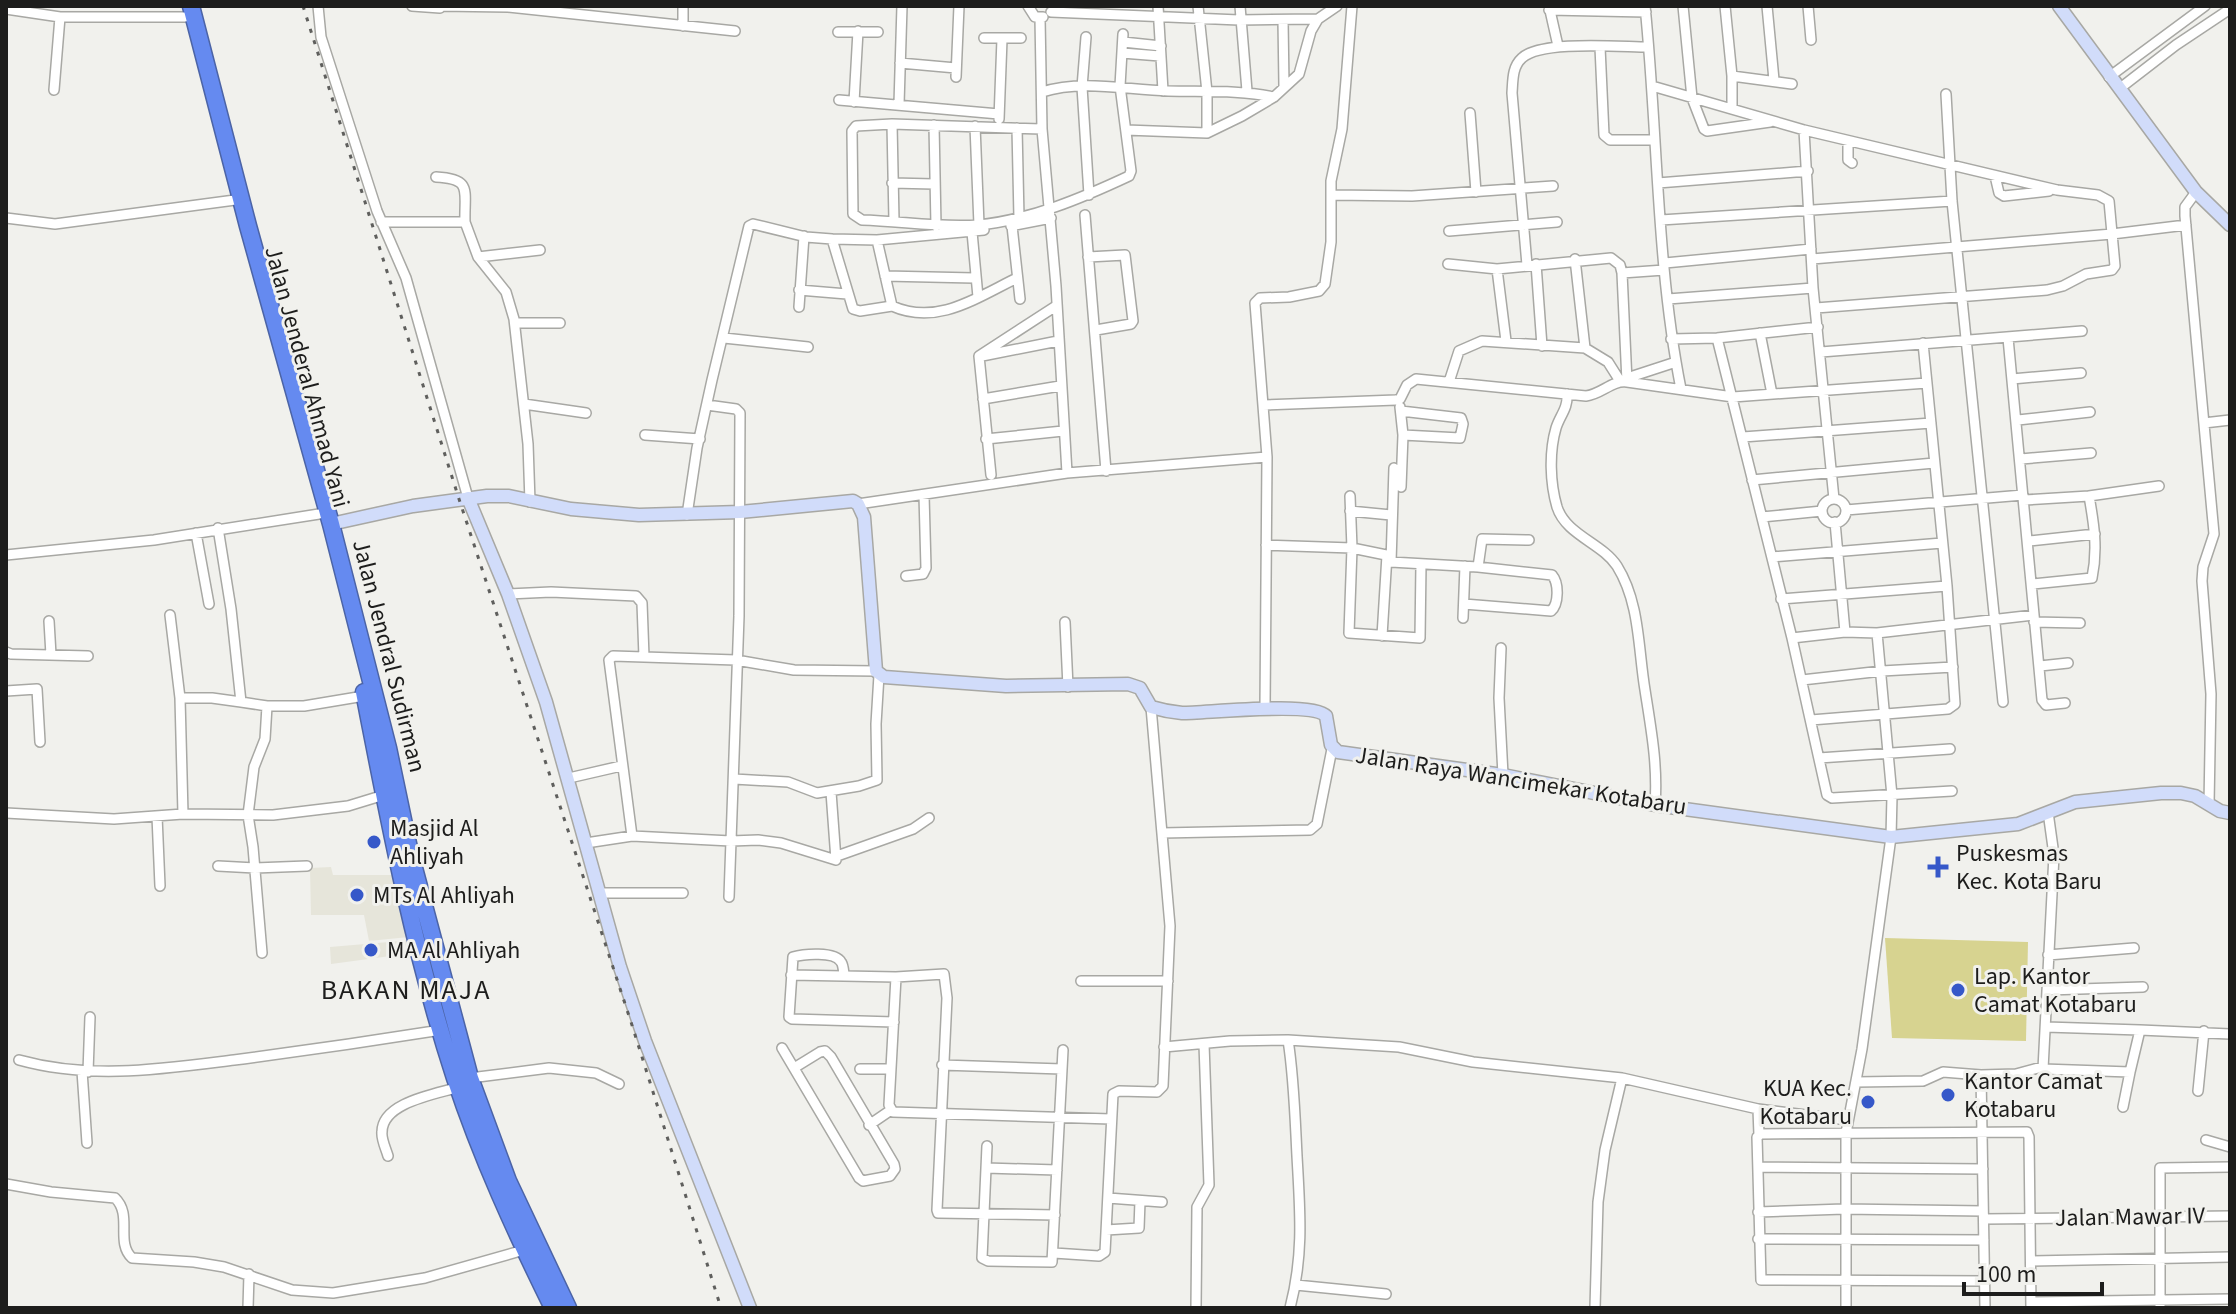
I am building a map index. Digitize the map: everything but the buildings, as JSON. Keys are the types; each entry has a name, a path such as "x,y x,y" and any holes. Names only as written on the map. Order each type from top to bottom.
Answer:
{"highway":[{"name":"Jalan Jenderal Ahmad Yani","path":"186,10 235,200 325,519 384,795 441,1030 464,1082 524,1250 553,1308"},
{"name":"Jalan Jendral Sudirman","path":"186,10 248,226 388,748 464,1082 568,1308"}],"street":[{"path":"318,6 321,37 381,222 406,278 468,498 508,594 546,702 620,967 684,1145 750,1308"},
{"path":"412,6 508,7 735,31"},
{"path":"683,6 683,26"},
{"path":"899,104 902,6"},
{"path":"900,63 956,73 959,6"},
{"path":"1028,6 1030,14 1040,18"},
{"path":"1158,6 1163,91"},
{"path":"1198,6 1207,92 1207,133"},
{"path":"1240,6 1247,91"},
{"path":"1126,130 1207,133 1274,97 1299,74 1311,31 1318,19 1337,6"},
{"path":"1265,708 1267,457 1255,303 1260,298 1289,297 1319,291 1325,284 1331,242 1331,181 1342,129 1352,6"},
{"path":"1683,6 1692,98 1707,131 1774,121"},
{"path":"1725,6 1732,109"},
{"path":"1767,6 1774,80"},
{"path":"1808,6 1811,40"},
{"path":"2059,6 2196,192 2230,225"},
{"path":"2109,77 2205,6"},
{"path":"1558,46 1549,8 1646,9 1671,339 1681,389"},
{"path":"6,9 60,17 186,10"},
{"path":"1040,18 1051,9 1158,17 1318,19"},
{"path":"2119,89 2230,9"},
{"path":"54,90 60,17"},
{"path":"1040,18 1042,129 1067,473"},
{"path":"1283,20 1284,86"},
{"path":"854,102 858,31"},
{"path":"838,32 878,32"},
{"path":"1086,37 1082,87 1089,195"},
{"path":"984,38 1021,38"},
{"path":"687,515 707,405 749,226 758,225 804,236 877,240 1015,222 1050,213 1131,173 1120,86 1123,38 1160,51"},
{"path":"839,100 999,117 1002,39"},
{"path":"1542,346 1522,223 1512,93 1514,71 1528,53 1558,46 1648,47"},
{"path":"1600,47 1604,135 1610,140 1655,140"},
{"path":"1122,53 1160,51"},
{"path":"1732,76 1792,84"},
{"path":"1042,92 1120,86 1163,91 1247,91 1274,97"},
{"path":"1652,86 1804,130 2057,190 2105,197 2109,201 2115,266 2112,270 2086,274 2047,290 1816,308"},
{"path":"1946,94 1952,201 2003,702"},
{"path":"1470,113 1476,192"},
{"path":"976,228 862,220 853,214 853,127 892,124 1042,129"},
{"path":"892,124 894,221"},
{"path":"934,125 936,226"},
{"path":"975,126 974,278 978,297"},
{"path":"1017,128 1015,222 1020,299"},
{"path":"1804,130 1813,288 1834,499"},
{"path":"1848,141 1848,160 1852,163"},
{"path":"1658,183 1808,171"},
{"path":"1995,176 1999,193 2004,196 2057,190"},
{"path":"436,177 461,182 465,222 478,257 506,292 515,323 530,502"},
{"path":"892,183 934,184"},
{"path":"1332,195 1412,196 1553,186"},
{"path":"2196,192 2185,207 2214,534 2203,567 2202,581 2211,694 2209,804"},
{"path":"6,218 55,224 235,200"},
{"path":"1661,220 1952,201"},
{"path":"1085,215 1106,471"},
{"path":"381,222 465,222"},
{"path":"1449,231 1557,222"},
{"path":"1622,273 1665,266 1812,254 1957,248 2186,225"},
{"path":"799,307 804,236"},
{"path":"832,239 847,294 855,311 892,306 927,314 952,310 1017,278"},
{"path":"877,240 892,306"},
{"path":"478,257 540,250"},
{"path":"1088,257 1122,254 1126,257 1133,321 1131,324 1096,330"},
{"path":"1448,264 1497,269 1575,259 1611,258 1620,265 1622,273 1625,381"},
{"path":"1575,259 1585,348"},
{"path":"1497,269 1506,341"},
{"path":"885,276 974,278"},
{"path":"1668,299 1813,288"},
{"path":"799,290 847,294"},
{"path":"979,356 1056,306"},
{"path":"515,323 560,323"},
{"path":"1671,339 1717,338 1818,327"},
{"path":"1821,352 2082,331"},
{"path":"1760,333 1772,394"},
{"path":"724,338 808,347"},
{"path":"1717,338 1792,638 1826,793 1830,797 1952,791"},
{"path":"2008,338 2044,704 2065,703"},
{"path":"979,356 1058,341"},
{"path":"1449,382 1459,351 1476,342 1506,341 1585,348 1608,362 1625,381 1733,397 1927,383"},
{"path":"1811,720 1952,708 1955,704 1947,586 1923,343"},
{"path":"979,356 991,475"},
{"path":"1401,487 1403,435 1400,399 1407,385 1416,379 1596,395 1676,362"},
{"path":"2012,379 2081,373"},
{"path":"983,399 1060,386"},
{"path":"1567,394 1566,409 1556,429 1553,449 1551,472 1556,503 1567,522 1615,562 1630,596 1638,626 1652,726 1657,780 1655,805"},
{"path":"1263,405 1400,399"},
{"path":"524,404 586,413"},
{"path":"707,405 736,409 740,413 729,897"},
{"path":"1401,411 1461,418 1463,424 1460,438 1403,435"},
{"path":"2018,420 2090,412"},
{"path":"2204,423 2230,420"},
{"path":"1743,437 1931,423"},
{"path":"986,439 1063,431"},
{"path":"645,435 700,439"},
{"path":"2021,459 2091,453"},
{"path":"858,504 1067,473 1267,457"},
{"path":"1752,480 1934,463"},
{"path":"1382,636 1394,468"},
{"path":"1846,510 1983,498 2089,496 2159,486"},
{"path":"906,576 918,576 926,568 924,495"},
{"path":"6,555 154,540 218,528 325,519 468,498 509,496 607,513 687,515 853,501 858,504 864,517 878,673 878,777 868,784 817,793 788,782 734,779"},
{"path":"1350,496 1352,548 1347,632 1420,638 1421,564"},
{"path":"2033,584 2092,578 2096,558 2089,496"},
{"path":"1834,499 1841,501 1846,510 1843,518 1835,522 1828,521 1822,511 1826,503 1834,499"},
{"path":"1350,511 1391,515"},
{"path":"1762,517 1822,511"},
{"path":"1835,522 1845,632"},
{"path":"218,528 241,702"},
{"path":"196,533 209,604"},
{"path":"2029,541 2095,534"},
{"path":"1478,567 1482,539 1529,540"},
{"path":"1772,557 1942,543"},
{"path":"1266,545 1352,548 1389,556"},
{"path":"1389,556 1391,562 1552,575 1556,583 1554,609 1464,604"},
{"path":"1463,618 1465,566"},
{"path":"1781,599 1947,586"},
{"path":"508,594 542,592 636,596 642,603 644,657"},
{"path":"170,615 180,698 183,814"},
{"path":"1792,638 1845,632 1877,633 1995,620 2034,618 2080,623"},
{"path":"49,621 51,655"},
{"path":"1065,622 1068,687"},
{"path":"1846,1308 1846,1133 1891,837 1892,796 1877,633"},
{"path":"1501,648 1499,698 1503,775"},
{"path":"6,652 88,656"},
{"path":"632,836 609,660 613,656 736,660 794,670 878,673"},
{"path":"2040,666 2068,663"},
{"path":"1802,680 1953,667"},
{"name":"Jalan Raya Wancimekar Kotabaru","path":"878,673 944,682 1068,687 1135,685 1144,692 1151,707 1181,713 1265,708 1322,711 1326,716 1327,735 1332,749 1366,757 1503,775 1655,805 1891,837 2018,824 2093,798 2161,793 2181,793 2230,813"},
{"path":"6,691 37,689 40,742"},
{"path":"180,698 304,706 364,696"},
{"path":"262,953 248,815 254,767 265,739 267,706"},
{"path":"1054,1253 1103,1255 1112,1097 1115,1092 1161,1090 1170,926 1151,707"},
{"path":"1162,833 1310,830 1317,824 1332,749"},
{"path":"1819,758 1950,749"},
{"path":"569,778 621,766"},
{"path":"831,792 837,856"},
{"path":"6,813 114,819 183,814 248,815 348,806 384,795"},
{"path":"2042,1067 2054,855 2048,812"},
{"path":"157,816 160,886"},
{"path":"586,843 632,836 770,841 833,860 913,829 929,818"},
{"path":"218,866 307,866"},
{"path":"600,893 683,893"},
{"path":"2048,955 2134,948"},
{"path":"844,976 840,960 823,955 793,957 787,1011 792,1019 894,1022"},
{"path":"791,975 896,977 944,974 947,998 938,1213 1055,1215"},
{"path":"891,1110 896,977"},
{"path":"1081,981 1168,981"},
{"path":"2048,990 2143,987"},
{"path":"87,1143 85,1072 90,1017"},
{"path":"2046,1027 2230,1034"},
{"path":"19,1060 85,1072 135,1072 329,1048 441,1030"},
{"path":"2123,1107 2140,1030"},
{"path":"2198,1091 2204,1031"},
{"path":"1164,1047 1288,1040 1399,1047 1473,1062 1622,1078 1758,1109 1848,1120"},
{"path":"1288,1040 1294,1082 1300,1217 1300,1262 1290,1308"},
{"path":"1196,1308 1197,1207 1209,1185 1204,1044"},
{"path":"771,1056 785,1046 794,1068 859,1178 863,1181 890,1176 895,1169 894,1164 825,1051 794,1068"},
{"path":"987,1146 984,1260 1050,1263 1054,1253 1063,1050"},
{"path":"942,1065 1062,1069"},
{"path":"1856,1082 1923,1081 1943,1072 2016,1074 2042,1067 2044,1070 2130,1072"},
{"path":"388,1156 381,1131 387,1117 398,1106 464,1082 549,1068 596,1073 619,1084"},
{"path":"860,1069 891,1069"},
{"path":"1981,1075 1985,1308"},
{"path":"1595,1308 1598,1202 1605,1150 1622,1078"},
{"path":"1758,1109 1761,1280 1846,1283 1985,1281"},
{"path":"869,1125 891,1110 1111,1119"},
{"path":"1759,1135 2027,1132 2031,1305 2160,1304 2230,1299"},
{"path":"2206,1140 2230,1147"},
{"path":"1758,1167 1983,1169"},
{"path":"2160,1304 2160,1168 2230,1167"},
{"path":"986,1168 1057,1170"},
{"path":"6,1184 115,1198 125,1211 126,1250 132,1258 194,1262 249,1274 292,1290 333,1293 425,1278 524,1250"},
{"path":"1108,1198 1162,1202"},
{"path":"1106,1230 1139,1228 1140,1201"},
{"name":"Jalan Mawar IV","path":"1758,1212 1844,1209 2030,1218 2230,1216"},
{"path":"1758,1239 1984,1240"},
{"path":"2031,1261 2230,1257"},
{"path":"248,1308 249,1274"},
{"path":"1296,1285 1386,1294"}],"shaded area":[{"name":"MTs Al Ahliyah","path":"331,867 333,875 399,875 409,937 369,941 364,915 311,915 310,868"},
{"name":"Lap. Kantor Camat Kotabaru","path":"1885,938 2028,942 2026,1041 1892,1038"},
{"name":"MA Al Ahliyah","path":"412,940 413,953 331,964 330,947"}],"railway":[{"path":"303,6 721,1308"}],"place":[{"name":"Masjid Al Ahliyah","path":"374,842"},
{"name":"Puskesmas Kec. Kota Baru","path":"1938,867"},
{"name":"MTs Al Ahliyah","path":"357,895"},
{"name":"MA Al Ahliyah","path":"371,950"},
{"name":"Lap. Kantor Camat Kotabaru","path":"1958,990"},
{"name":"Kantor Camat Kotabaru","path":"1948,1095"},
{"name":"KUA Kec. Kotabaru","path":"1868,1102"}],"district":[{"name":"BAKAN MAJA","path":"406,990"}]}
